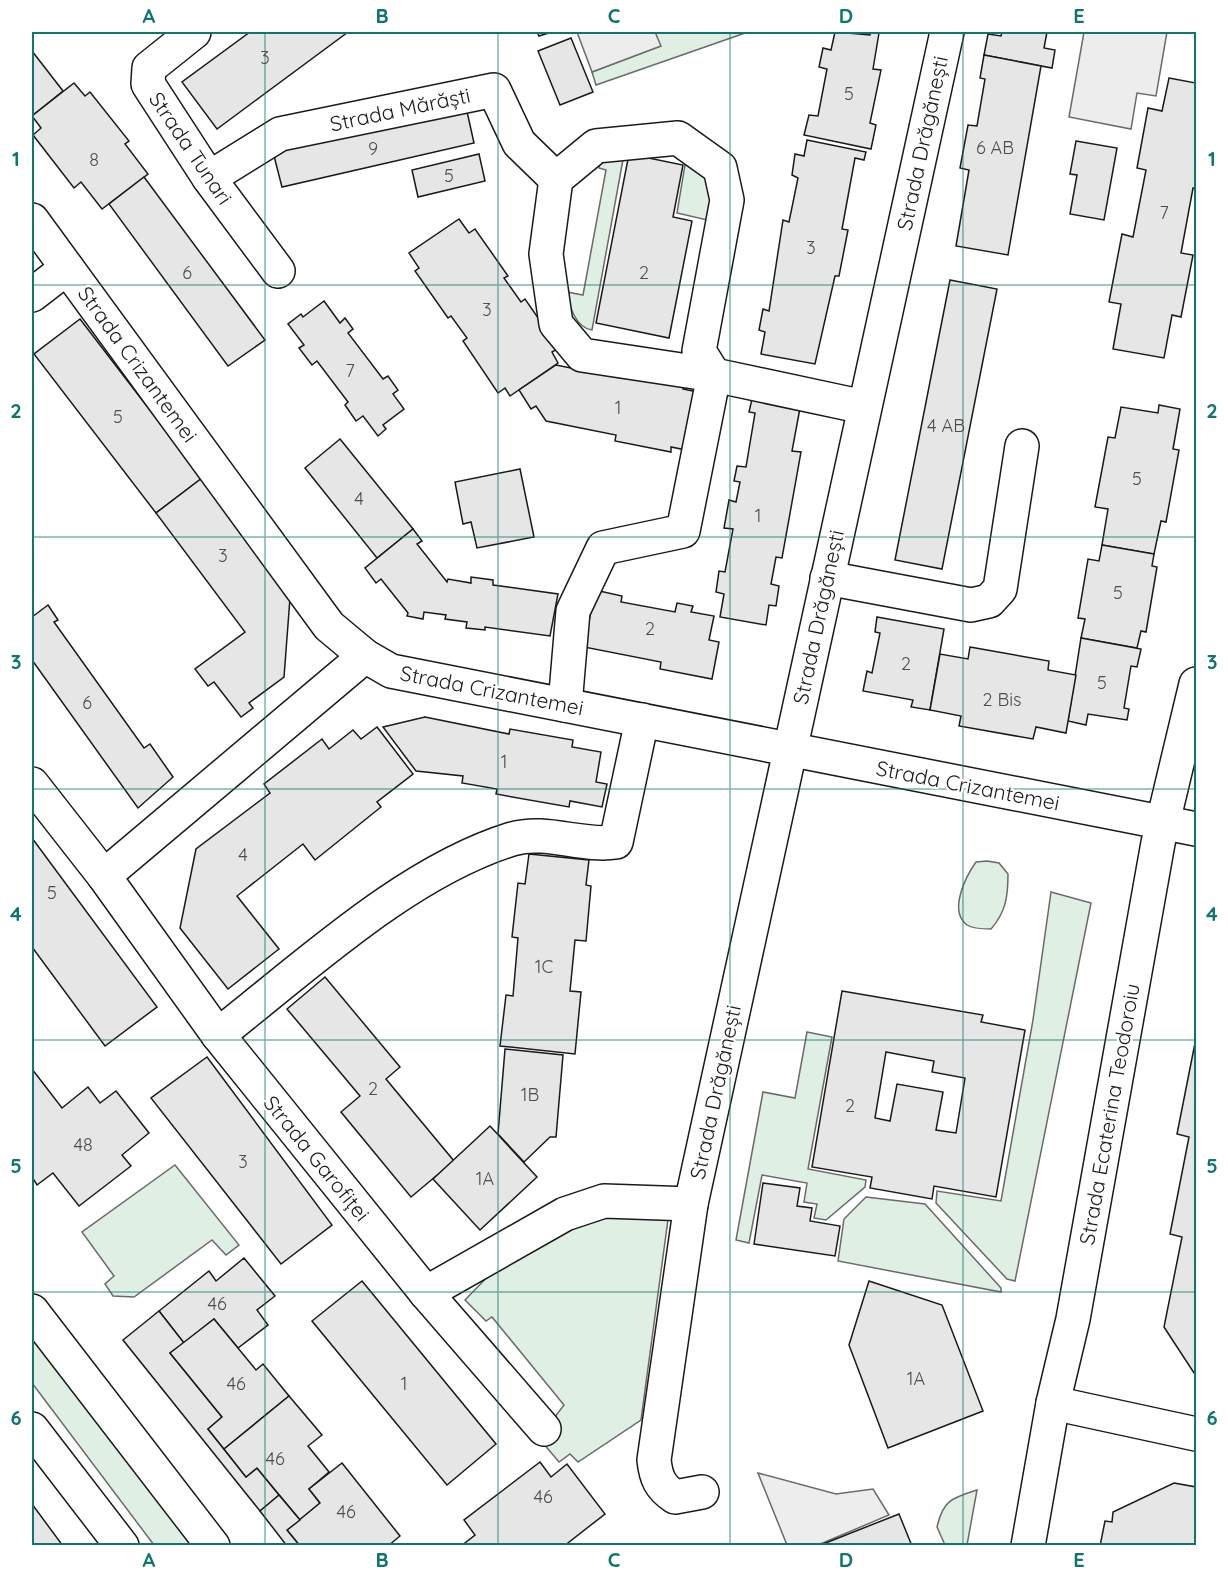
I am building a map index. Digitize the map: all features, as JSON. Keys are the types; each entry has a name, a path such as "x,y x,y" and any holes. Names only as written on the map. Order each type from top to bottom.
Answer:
{"street":[{"name":"Strada Tunari","path":"194,32 149,68 148,84 209,177 278,271"},
{"name":"Strada Drăgănești","path":"702,1492 675,1497 664,1490 656,1476 654,1460 691,1204 946,32"},
{"name":"Strada Mărăști","path":"209,177 280,134 494,90 519,143 556,179"},
{"path":"566,705 573,611 603,548 683,531 714,375 699,351 727,200 720,168 678,138 596,146 556,179 546,254 556,324 582,355 714,375 864,407"},
{"name":"Strada Crizantemei","path":"32,220 328,626 365,656 391,671 1197,829"},
{"path":"32,295 67,268"},
{"path":"826,578 971,605 989,601 1000,589 1022,446"},
{"path":"104,876 365,656"},
{"name":"Strada Ecaterina Teodoroiu","path":"1028,1545 1053,1403 1073,1319 1162,822 1197,684"},
{"path":"218,1035 388,902 472,856 515,838 560,837 600,844 616,842 642,720"},
{"name":"Strada Garofiței","path":"32,784 104,876 218,1035 426,1293 544,1429"},
{"name":"Strada Drăgănești","path":"426,1293 565,1214 587,1205 604,1201 691,1204"},
{"path":"32,1311 213,1545"},
{"path":"1053,1403 1197,1434"},
{"path":"32,1429 122,1545"}],"green space":[{"path":"655,32 748,32 596,85 592,72 660,46"},
{"path":"602,150 624,154 592,330 578,321 567,292 583,295 606,170 599,168"},
{"path":"685,165 704,168 716,222 677,213"},
{"path":"976,862 999,863 1008,874 1005,903 991,929 967,925 959,911 961,894 968,876"},
{"path":"1051,892 1091,903 1015,1281 1007,1279 936,1203 937,1191 1001,1201 1033,1020"},
{"path":"807,1032 832,1037 808,1169 866,1180 865,1187 826,1220 814,1218 817,1204 804,1202 807,1183 762,1175 749,1243 736,1240 763,1092 795,1098"},
{"path":"175,1165 239,1245 226,1255 212,1240 134,1297 113,1296 105,1284 114,1276 82,1232"},
{"path":"866,1197 925,1204 1001,1288 1001,1292 838,1261 844,1219"},
{"path":"669,1212 641,1420 578,1462 570,1454 559,1462 543,1443 551,1422 564,1405 492,1317 486,1321 465,1300 496,1268 575,1216"},
{"path":"32,1328 195,1545 154,1545 32,1383"},
{"path":"977,1490 967,1545 945,1545 937,1527 942,1511 955,1498"}],"shaded area":[{"path":"577,32 655,32 661,46 592,72"},
{"path":"1084,32 1167,32 1156,96 1137,93 1131,129 1069,117"},
{"path":"758,1473 836,1494 873,1489 889,1515 818,1545 787,1545"}],"building":[{"path":"250,32 348,32 217,129 182,82"},
{"path":"537,32 552,32 539,36"},
{"path":"835,32 870,35 870,32 879,33 873,69 881,70 870,123 876,125 871,149 804,135 809,115 818,116 827,69 819,67 823,48 831,50"},
{"path":"1002,32 1047,32 1044,48 1055,50 1052,68 984,55 988,34 1001,36"},
{"path":"571,38 593,92 560,105 538,51"},
{"path":"32,51 63,91 32,116"},
{"path":"984,55 1041,66 1008,255 956,246 969,170 960,168 968,125 977,126 985,79 980,78"},
{"path":"1169,78 1196,83 1196,189 1193,188 1181,253 1193,255 1181,317 1172,315 1164,358 1113,349 1121,304 1109,302 1122,234 1133,237 1146,170 1137,168 1148,108 1162,111"},
{"path":"74,83 85,96 90,92 129,141 125,144 148,174 102,209 81,182 74,188 33,135 41,128 32,116"},
{"path":"466,107 474,143 282,187 273,152"},
{"path":"807,140 866,152 864,160 855,158 842,229 848,230 839,276 835,276 815,364 761,354 765,332 759,330 763,309 769,311 783,220 789,222 798,178 792,175 795,154 804,156"},
{"path":"1076,141 1117,148 1104,220 1070,214 1077,175 1070,174"},
{"path":"479,154 485,181 418,197 412,170"},
{"path":"629,154 683,165 673,217 692,221 669,338 596,323"},
{"path":"144,177 265,340 228,366 109,204"},
{"path":"459,219 469,233 475,229 508,276 504,278 521,302 525,299 559,348 552,352 558,363 510,396 505,388 498,393 463,341 467,338 451,316 448,318 415,271 419,268 409,253"},
{"path":"950,280 997,289 942,569 895,560"},
{"path":"324,301 340,323 345,318 353,329 348,333 383,379 388,376 398,390 393,394 404,409 383,425 386,429 378,436 363,416 356,421 345,405 348,402 317,361 312,365 299,348 304,345 288,324 301,314 303,317"},
{"path":"80,319 202,478 156,513 34,354"},
{"path":"556,365 620,378 622,372 685,384 683,389 702,393 691,451 671,447 671,452 615,441 616,435 546,421 536,406 531,409 519,390"},
{"path":"752,399 800,408 792,451 801,452 782,558 776,557 771,584 779,586 776,606 769,605 766,625 720,617 724,594 716,592 719,571 725,572 733,529 724,528 729,500 736,502 740,482 734,481 737,466 746,467 755,413 749,412"},
{"path":"1159,405 1180,409 1173,449 1179,450 1166,522 1161,521 1154,554 1102,545 1108,509 1095,507 1108,437 1115,438 1121,407 1158,413"},
{"path":"340,439 413,529 377,558 305,468"},
{"path":"520,469 534,537 477,548 471,522 463,524 455,482"},
{"path":"202,478 290,598 284,677 249,703 253,708 241,717 214,682 208,686 195,669 245,632 156,513"},
{"path":"413,529 422,541 417,544 447,582 448,579 471,583 471,577 493,580 493,585 558,594 550,636 485,627 485,630 466,628 467,622 445,619 446,615 424,612 423,619 407,616 408,613 381,579 376,583 365,568"},
{"path":"1102,545 1154,554 1152,566 1157,567 1146,632 1141,631 1137,648 1081,638 1085,619 1078,618 1088,559 1099,561"},
{"path":"595,590 622,596 621,602 675,612 677,603 693,606 691,612 714,616 709,640 719,642 712,679 660,669 661,662 584,647"},
{"path":"48,605 58,620 54,622 144,748 150,744 173,777 138,808 32,660 32,617"},
{"path":"877,617 944,629 930,710 911,707 913,700 863,691 867,671 872,673 880,633 875,632"},
{"path":"1081,638 1141,649 1137,667 1131,666 1124,708 1129,709 1127,720 1088,714 1086,725 1068,721"},
{"path":"970,647 1049,661 1048,670 1076,675 1066,733 1036,727 1033,739 959,726 961,716 930,710 940,654 968,659"},
{"path":"425,717 509,734 510,729 573,740 572,747 601,752 596,782 607,784 602,807 570,801 569,807 496,794 497,789 462,783 463,776 416,771 383,727"},
{"path":"377,727 413,774 377,802 381,807 315,860 303,844 237,896 279,949 228,989 180,928 196,849 270,793 264,784 322,739 329,749 353,730 361,739"},
{"path":"32,838 157,1007 105,1046 32,947"},
{"path":"529,854 589,860 586,885 591,886 586,941 575,940 570,991 581,992 575,1054 500,1046 506,995 513,996 518,938 512,937 518,883 525,884"},
{"path":"325,977 400,1067 386,1079 454,1161 411,1197 341,1112 360,1096 287,1009"},
{"path":"842,991 983,1015 981,1022 1025,1030 996,1197 934,1186 932,1199 870,1188 872,1177 812,1167","holes":["886,1052 934,1061 932,1072 965,1078 956,1133 936,1130 943,1092 897,1084 890,1121 875,1118"]},
{"path":"1196,1038 1196,1376 1164,1327 1182,1237 1170,1234 1189,1137 1177,1134"},
{"path":"505,1049 563,1055 556,1137 550,1137 524,1162 498,1134"},
{"path":"207,1057 332,1225 281,1264 151,1098"},
{"path":"32,1069 62,1108 88,1087 100,1103 116,1091 149,1133 122,1155 131,1166 79,1206 53,1173 37,1185 32,1177"},
{"path":"490,1126 537,1177 480,1230 433,1179"},
{"path":"763,1183 800,1188 797,1206 812,1208 810,1221 840,1226 835,1256 754,1244"},
{"path":"244,1258 275,1296 257,1310 268,1325 238,1348 214,1319 184,1343 159,1311 209,1271 216,1281"},
{"path":"362,1281 496,1444 447,1485 312,1321"},
{"path":"869,1281 942,1305 983,1411 888,1448 849,1345"},
{"path":"159,1311 184,1343 170,1353 222,1417 208,1429 246,1477 257,1468 279,1495 260,1511 123,1340"},
{"path":"214,1319 256,1370 263,1364 289,1396 224,1449 208,1429 222,1417 170,1353"},
{"path":"289,1396 322,1435 308,1446 329,1472 309,1489 320,1503 300,1520 257,1468 246,1477 224,1449"},
{"path":"540,1462 551,1477 567,1464 605,1514 564,1546 461,1546 475,1535 464,1520"},
{"path":"342,1463 400,1536 388,1546 300,1546 287,1530 320,1503 309,1489"},
{"path":"1174,1483 1196,1487 1196,1546 1100,1546 1105,1521 1112,1522 1113,1512"},
{"path":"279,1495 300,1520 287,1530 300,1546 287,1546 260,1511"},
{"path":"32,1504 63,1546 32,1546"},
{"path":"899,1514 912,1546 818,1546"}]}
